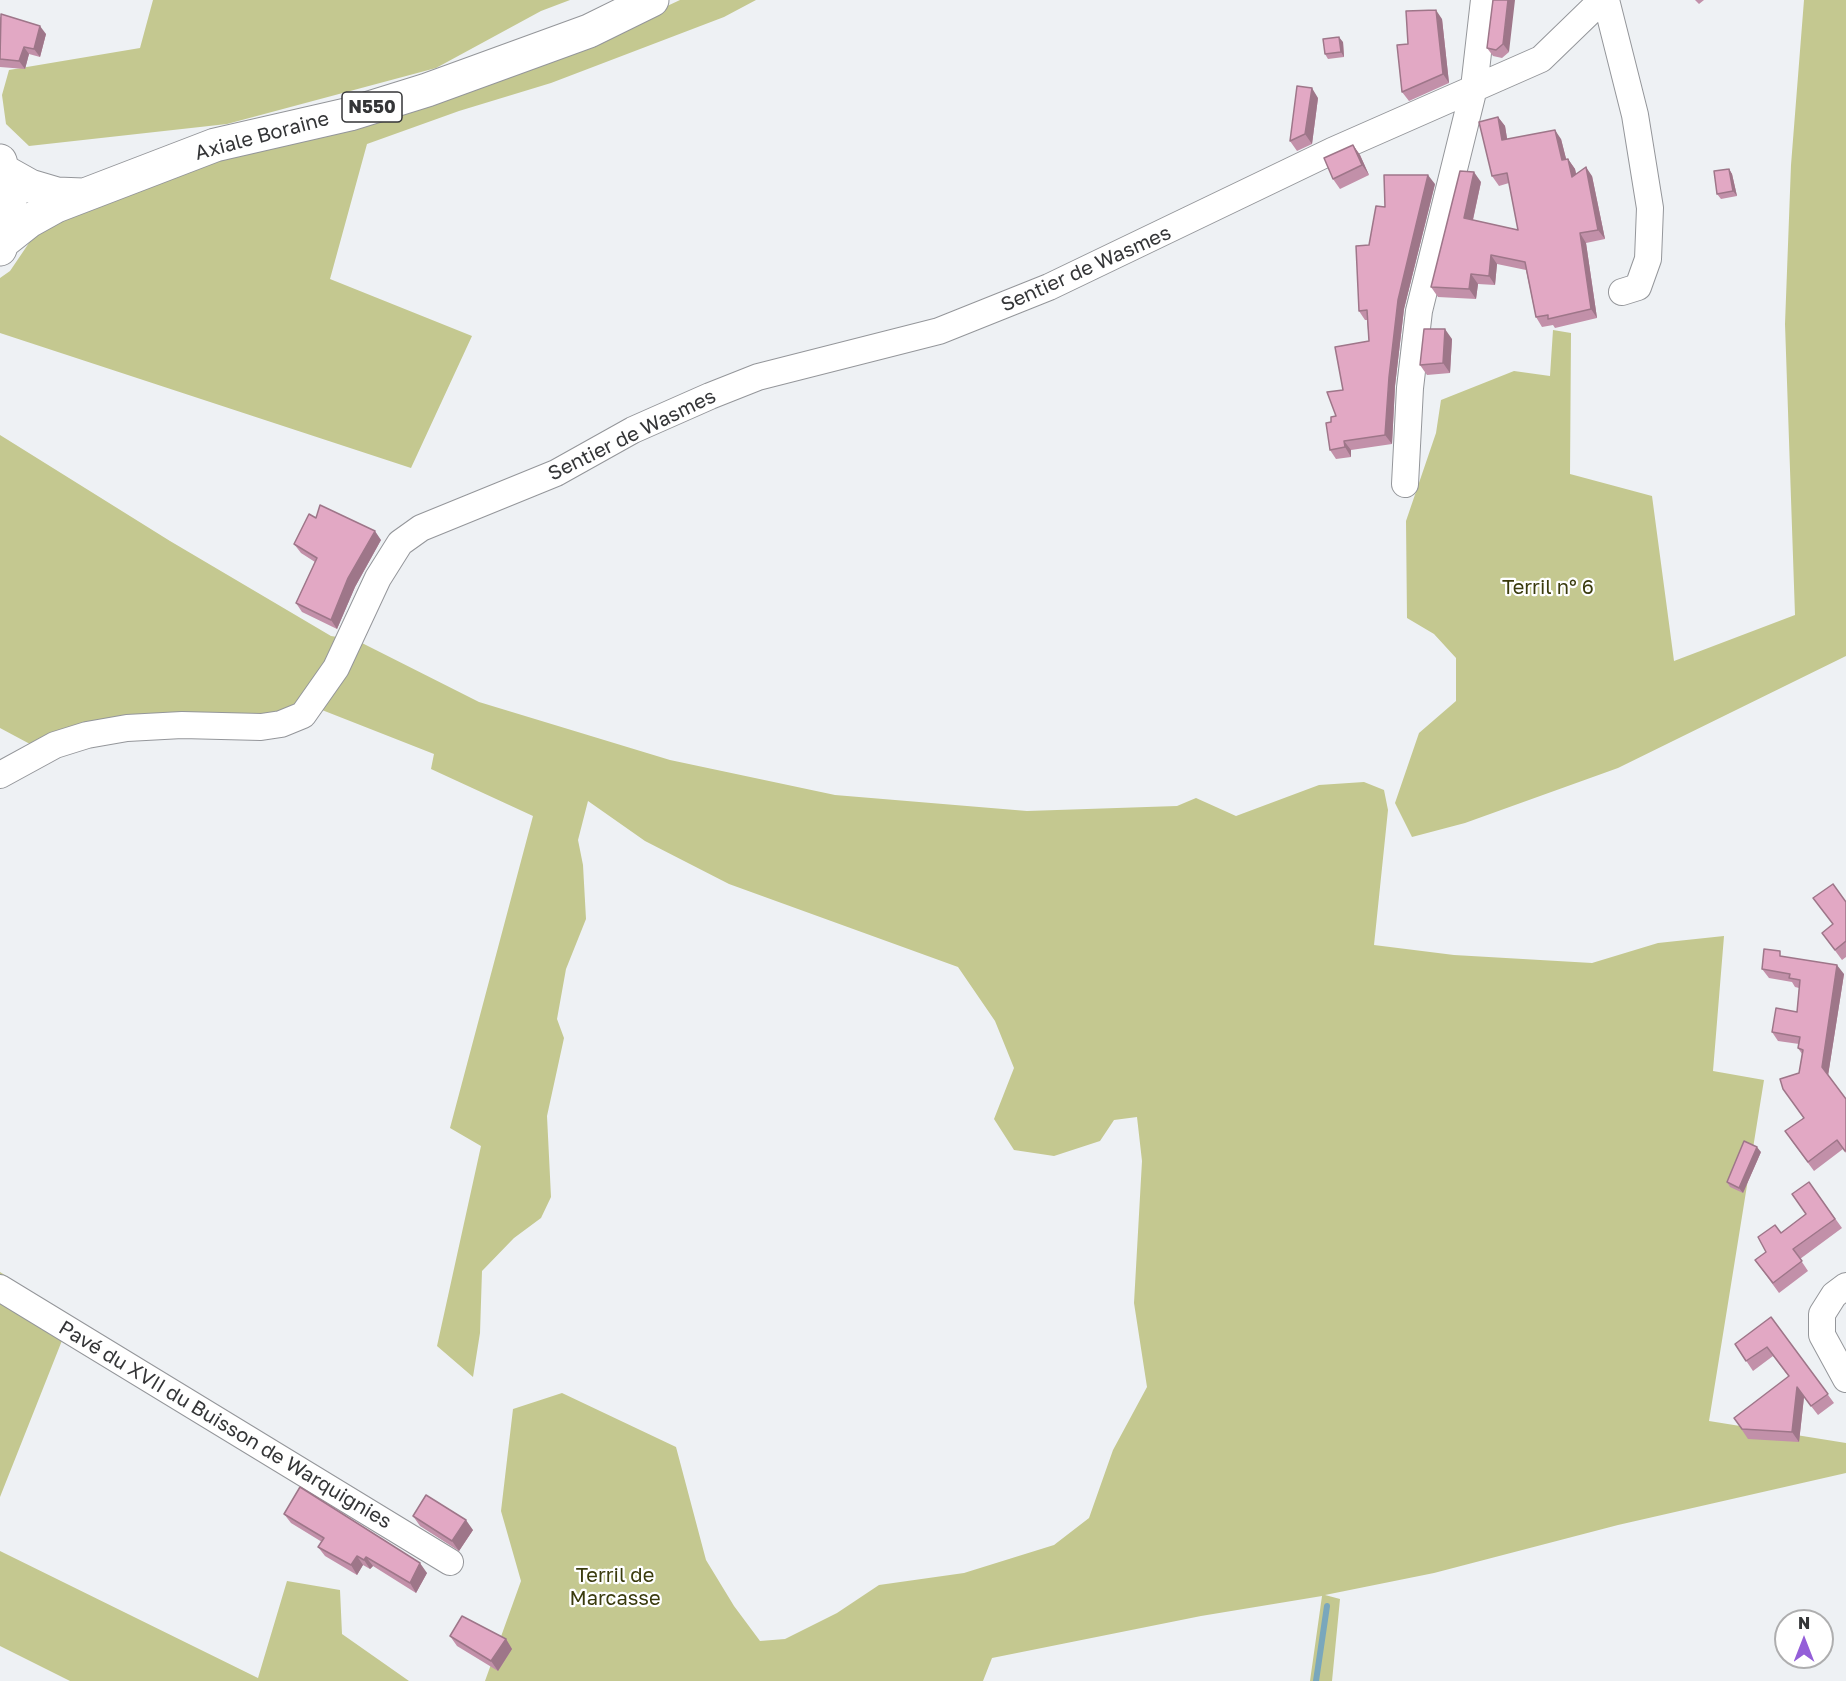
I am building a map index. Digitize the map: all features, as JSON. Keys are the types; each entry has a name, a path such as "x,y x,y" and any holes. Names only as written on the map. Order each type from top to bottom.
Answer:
{"main road":[{"name":"Axiale Boraine","path":"3,167 30,186 57,194 85,195 214,145 350,114 427,90 578,35 652,0"},
{"name":"Axiale Boraine","path":"2,245 10,218 10,195 3,167"},
{"path":"2,245 29,221 56,206 85,195"}],"street":[{"path":"1406,484 1410,388 1419,311 1474,88 1484,0"},
{"path":"1604,0 1635,115 1650,208 1648,259 1638,287 1622,292"},
{"name":"Sentier de Wasmes","path":"0,775 55,745 87,735 127,728 182,725 261,727 280,724 303,715 336,668 378,578 400,543 420,528 556,473 633,430 758,377 894,344 989,313 1126,252 1332,151 1541,59 1604,0"},
{"path":"1846,1286 1834,1295 1822,1314 1822,1335 1846,1379"},
{"name":"Pavé du XVII du Buisson de Warquignies","path":"0,1288 450,1562"}],"green space":[{"path":"153,0 570,0 541,11 436,68 227,124 29,146 6,124 2,95 9,70 140,48"},
{"path":"680,0 756,0 724,17 551,83 459,111 367,144 330,279 472,336 411,468 0,333 0,278 10,271 31,240 67,215 158,177 556,58"},
{"name":"Terril n° 6","path":"1804,0 1846,0 1846,656 1618,768 1465,823 1412,837 1395,803 1419,733 1456,701 1456,658 1434,634 1407,618 1406,521 1436,433 1441,400 1514,371 1550,376 1553,330 1571,333 1570,474 1652,496 1674,661 1795,615 1785,324 1791,165"},
{"name":"Terril de Marcasse","path":"0,435 170,541 331,636 356,640 479,702 670,760 835,795 1027,811 1177,806 1196,798 1236,816 1319,785 1364,782 1384,790 1388,810 1374,945 1454,955 1592,963 1658,943 1724,936 1713,1071 1764,1080 1709,1421 1846,1443 1846,1473 1618,1525 1434,1573 1325,1595 1340,1599 1332,1681 1310,1681 1322,1596 1201,1616 992,1658 983,1681 485,1681 521,1581 501,1511 513,1409 562,1393 676,1447 706,1560 734,1606 760,1641 785,1639 837,1613 879,1585 964,1573 1054,1545 1089,1518 1113,1450 1147,1387 1134,1303 1142,1161 1137,1117 1114,1120 1100,1141 1054,1156 1014,1150 994,1119 1014,1068 995,1021 958,967 729,884 645,841 588,801 578,840 583,865 586,919 566,969 557,1019 564,1038 547,1116 551,1197 541,1218 514,1238 482,1271 480,1333 473,1377 437,1346 481,1146 450,1128 533,816 431,769 434,754 322,710 276,734 137,736 43,751 0,728"},
{"path":"0,1272 38,1296 63,1338 0,1497"},
{"path":"0,1551 258,1678 287,1581 340,1590 342,1634 409,1681 70,1681 0,1646"}],"building":[{"path":"1493,0 1508,0 1503,44 1496,50 1487,48"},
{"path":"1436,10 1443,74 1402,92 1397,45 1408,44 1406,11"},
{"path":"1,14 40,26 34,49 24,47 19,61 0,59"},
{"path":"1339,37 1341,52 1325,54 1323,39"},
{"path":"1297,86 1312,88 1305,134 1290,141"},
{"path":"1498,117 1502,140 1555,130 1562,160 1568,159 1572,177 1586,167 1598,230 1580,233 1591,309 1548,319 1548,315 1536,317 1525,262 1491,255 1489,276 1471,274 1469,289 1431,287 1460,171 1474,172 1464,218 1518,230 1507,173 1492,176 1479,122"},
{"path":"1353,145 1362,165 1333,179 1324,158"},
{"path":"1729,169 1733,191 1717,194 1714,171"},
{"path":"1384,175 1428,175 1398,300 1385,435 1344,441 1345,447 1330,450 1326,423 1331,422 1331,417 1336,416 1327,392 1343,390 1335,347 1369,341 1367,310 1359,311 1356,246 1369,245 1376,206 1385,207"},
{"path":"1424,329 1445,329 1443,363 1420,365"},
{"path":"320,505 375,531 348,578 331,620 296,603 317,558 294,544 309,514 316,518"},
{"path":"1833,884 1846,902 1846,941 1835,950 1822,933 1833,924 1813,898"},
{"path":"1764,949 1780,951 1780,956 1837,965 1822,1067 1846,1099 1845,1151 1837,1140 1808,1162 1785,1131 1804,1118 1783,1089 1780,1079 1799,1073 1803,1050 1798,1048 1800,1037 1772,1032 1776,1008 1797,1012 1800,980 1789,978 1790,974 1762,969"},
{"path":"1744,1141 1757,1147 1739,1188 1727,1182"},
{"path":"1809,1182 1835,1219 1793,1249 1802,1261 1773,1283 1755,1260 1766,1252 1758,1237 1775,1225 1781,1233 1806,1214 1792,1194"},
{"path":"1771,1317 1828,1394 1811,1406 1797,1387 1792,1432 1742,1429 1734,1418 1789,1376 1767,1347 1746,1361 1735,1344"},
{"path":"300,1487 420,1563 410,1583 366,1557 364,1560 357,1556 351,1565 318,1547 324,1538 284,1514"},
{"path":"426,1495 466,1520 452,1541 413,1516"},
{"path":"462,1616 506,1639 491,1661 450,1636"}],"waterway":[{"path":"1316,1681 1327,1606"}]}
